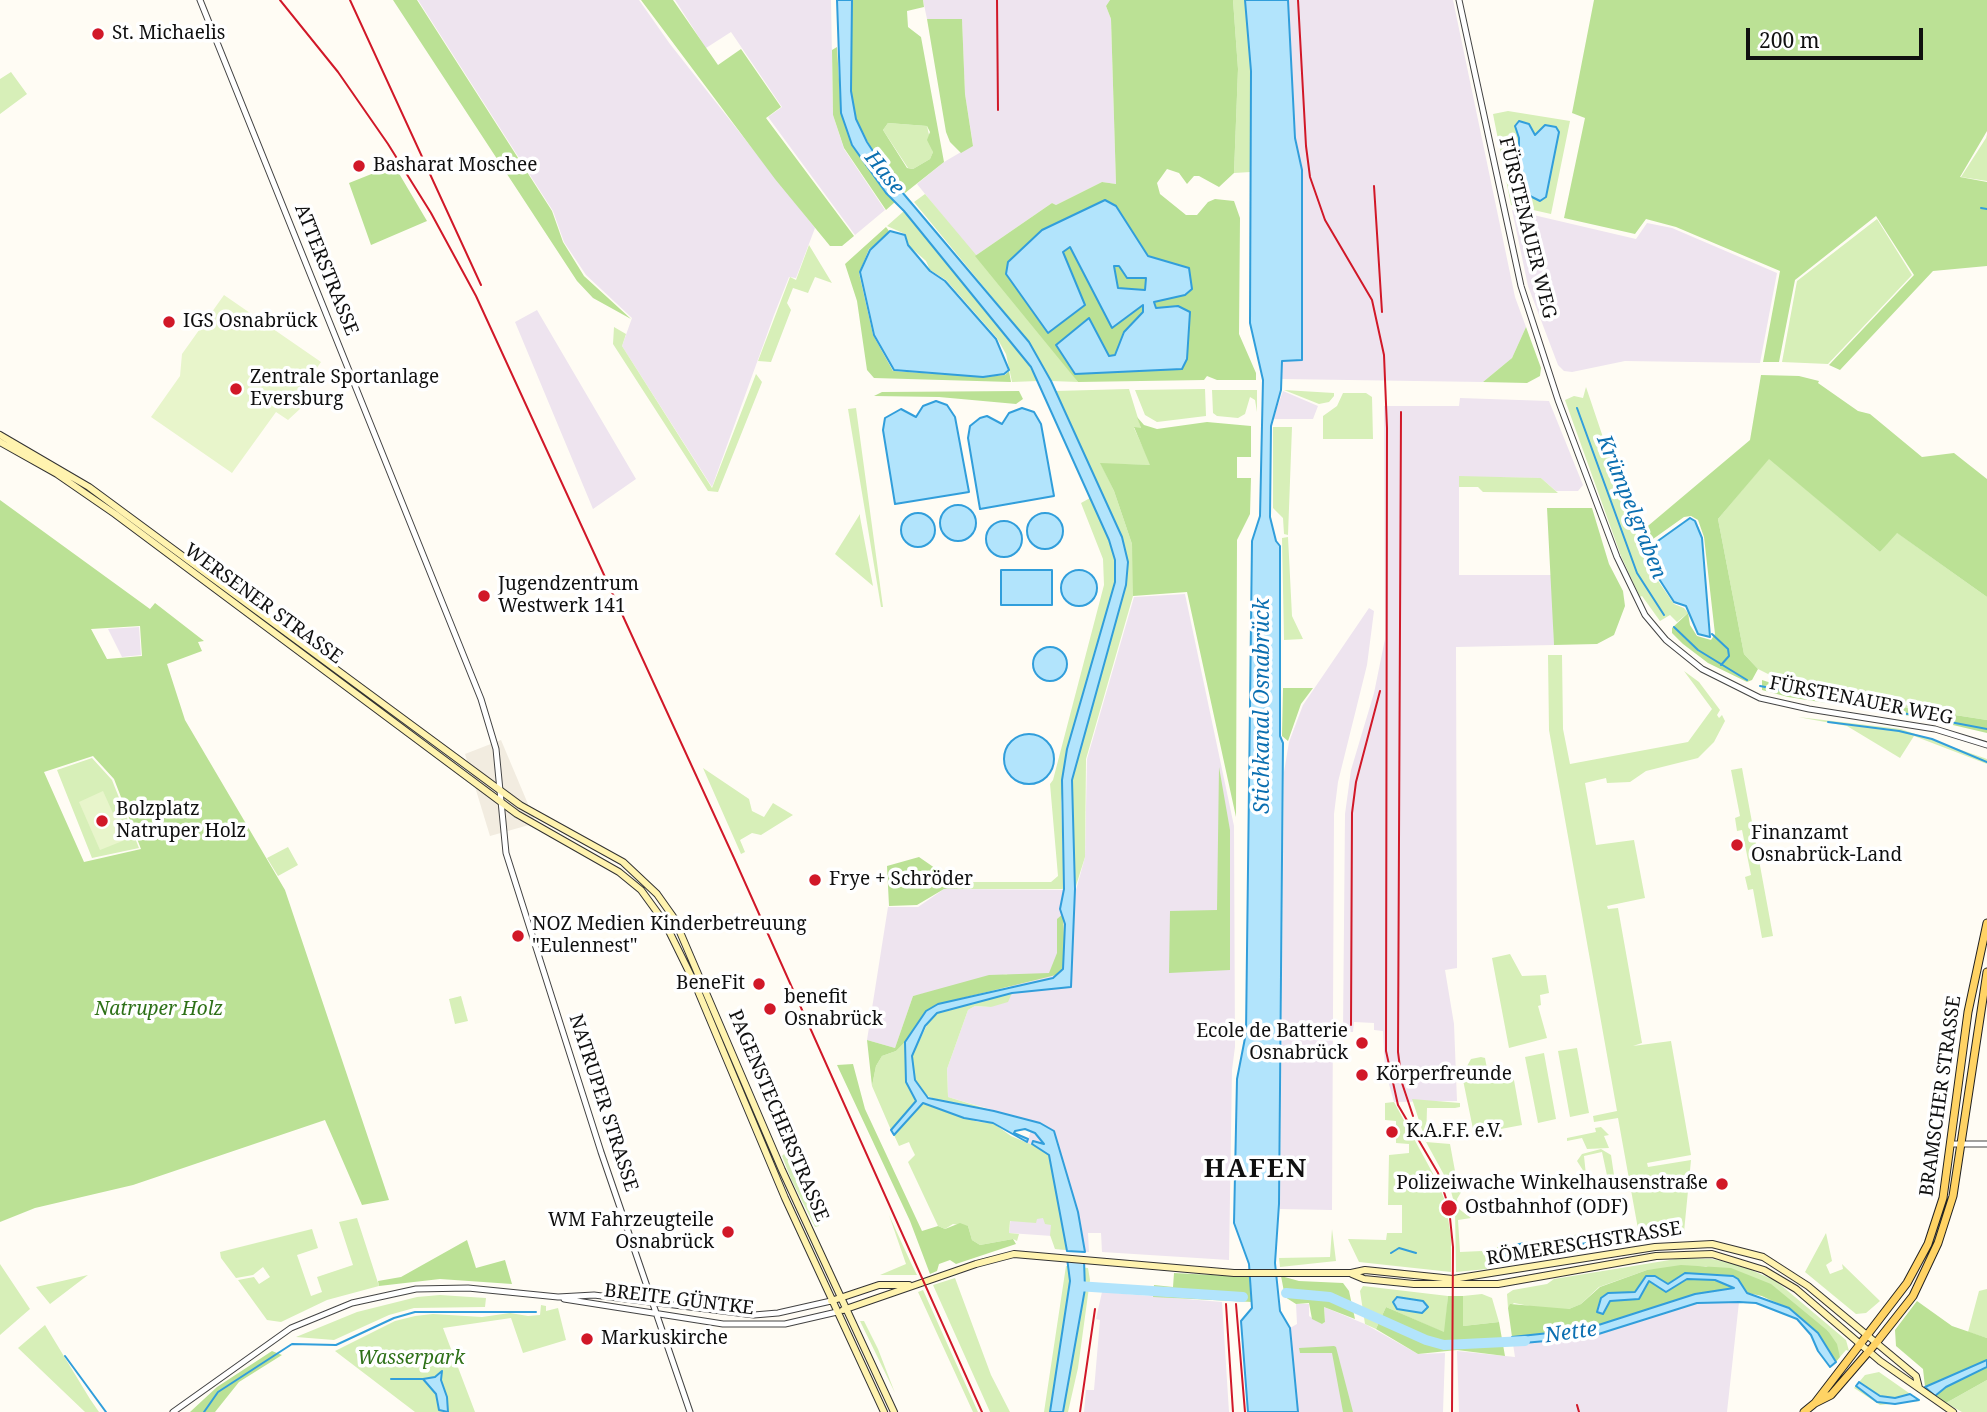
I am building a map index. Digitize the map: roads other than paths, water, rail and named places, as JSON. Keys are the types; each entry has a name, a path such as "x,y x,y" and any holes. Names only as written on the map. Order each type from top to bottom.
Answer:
{"main road":[{"name":"WERSENER STRASSE","path":"0,435 96,492 499,789"},
{"name":"WERSENER STRASSE","path":"0,442 57,474 115,514 500,801"},
{"name":"PAGENSTECHERSTRASSE","path":"499,789 545,820 624,862 657,894 674,918 767,1132 894,1412"},
{"name":"PAGENSTECHERSTRASSE","path":"500,801 620,872 651,900 695,984 831,1301 884,1412"},
{"name":"BRAMSCHER STRASSE","path":"1815,1403 1823,1388 1868,1336 1920,1262 1939,1214 1952,1144 1968,1012 1987,923"},
{"name":"BRAMSCHER STRASSE","path":"1804,1412 1831,1395 1876,1343 1913,1296 1938,1243 1953,1196 1987,972"},
{"path":"759,1132 767,1132"},
{"name":"RÖMERESCHSTRASSE","path":"837,1312 1006,1255 1245,1273 1351,1273 1364,1270 1453,1279 1655,1247 1712,1244 1752,1253 1777,1265 1808,1286 1916,1376 1920,1389"},
{"name":"RÖMERESCHSTRASSE","path":"1351,1273 1364,1279 1414,1284 1498,1284 1656,1256 1712,1254 1741,1261 1779,1279 1805,1297 1861,1345 1953,1412"},
{"name":"RÖMERESCHSTRASSE","path":"831,1301 878,1284 911,1286"}],"street":[{"name":"ATTERSTRASSE","path":"200,0 481,699 496,749 500,801"},
{"name":"FÜRSTENAUER WEG","path":"1459,0 1521,286 1558,400 1617,557 1645,615 1666,640 1702,669 1760,698 1809,709 1935,729 1987,745"},
{"name":"NATRUPER STRASSE","path":"500,801 501,832 508,860 601,1152 690,1412"},
{"path":"1952,1144 1987,1144"},
{"name":"BREITE GÜNTKE","path":"173,1412 277,1336 308,1319 352,1303 416,1289 440,1287 558,1297 658,1316 756,1326 796,1323 837,1312"},
{"name":"BREITE GÜNTKE","path":"558,1297 594,1295 754,1315 789,1311 831,1301"}],"water":[{"name":"Hase","path":"837,0 852,0 851,91 856,119 867,142 891,179 1029,342 1051,381 1122,537 1128,562 1126,585 1072,780 1075,889 1071,987 1012,993 937,1013 925,1026 912,1056 915,1080 928,1098 1040,1123 1054,1131 1078,1212 1085,1252 1067,1251 1049,1155 1032,1144 1033,1141 1044,1144 1035,1133 1025,1129 1015,1131 1014,1133 1028,1139 1027,1142 993,1123 964,1118 923,1103 894,1135 891,1130 916,1101 906,1082 905,1042 926,1011 938,1004 1053,978 1063,969 1065,924 1060,909 1064,889 1062,780 1067,749 1115,582 1115,560 1109,540 1031,367 904,211 886,193 852,145 841,113"},
{"name":"Stichkanal Osnabrück","path":"1245,0 1288,0 1295,138 1302,170 1302,360 1282,361 1281,390 1271,426 1270,517 1276,541 1280,546 1280,736 1283,743 1279,1204 1275,1263 1280,1311 1290,1328 1298,1412 1248,1412 1241,1321 1252,1308 1249,1264 1234,1223 1237,1079 1246,1033 1252,541 1260,516 1263,380 1250,323 1251,71"},
{"path":"1519,121 1529,124 1535,135 1545,125 1556,127 1559,132 1546,197 1540,201 1524,193 1519,167 1519,138 1515,126"},
{"path":"1105,200 1116,206 1148,256 1189,268 1192,289 1185,295 1154,302 1156,308 1178,306 1190,312 1187,359 1182,369 1075,374 1056,345 1089,318 1109,356 1115,355 1124,332 1143,312 1143,305 1112,328 1070,247 1063,252 1085,305 1048,333 1006,274 1008,262 1042,230","holes":["1114,266 1119,266 1127,278 1146,278 1145,290 1118,288"]},
{"path":"890,231 905,235 908,245 930,271 945,281 996,339 1009,370 1004,374 983,377 894,370 874,335 860,272 870,250"},
{"path":"936,401 947,405 955,417 969,492 895,504 883,430 885,418 901,409 916,417 923,406"},
{"path":"1022,408 1034,412 1041,424 1054,496 980,509 968,438 970,426 987,416 1002,424 1009,413"},
{"path":"958,505 971,510 976,523 971,536 958,541 945,536 940,523 945,510"},
{"path":"918,513 930,518 935,530 930,542 918,547 906,542 901,530 906,518"},
{"path":"1045,513 1057,519 1063,531 1057,543 1045,549 1033,543 1027,531 1033,519"},
{"path":"1690,518 1695,521 1702,538 1710,637 1698,634 1686,606 1674,602 1652,568 1651,553 1655,543"},
{"path":"1004,521 1017,526 1022,539 1017,552 1004,557 991,552 986,539 991,526"},
{"path":"1001,570 1052,570 1052,605 1001,605"},
{"path":"1079,570 1092,575 1097,588 1092,601 1079,606 1066,601 1061,588 1066,575"},
{"path":"1050,647 1062,652 1067,664 1062,676 1050,681 1038,676 1033,664 1038,652"},
{"path":"1029,734 1047,741 1054,759 1047,777 1029,784 1011,777 1004,759 1011,741"},
{"path":"1582,1234 1590,1237 1577,1250 1555,1249 1539,1256 1524,1254 1509,1263 1500,1259 1501,1251 1506,1246 1532,1242 1559,1245"},
{"path":"1067,1258 1084,1260 1085,1289 1063,1412 1050,1412 1070,1281"},
{"path":"1685,1273 1733,1276 1747,1293 1789,1308 1818,1333 1836,1362 1830,1367 1818,1351 1811,1335 1797,1319 1756,1303 1739,1302 1697,1303 1589,1337 1513,1344 1512,1337 1586,1329 1695,1294 1734,1288 1715,1280 1687,1279 1666,1292 1649,1281 1639,1299 1610,1301 1603,1314 1597,1312 1601,1298 1608,1293 1635,1292 1646,1276 1655,1276 1668,1284"},
{"path":"1397,1297 1423,1301 1428,1307 1422,1313 1397,1309 1393,1302"},
{"path":"1987,1360 1987,1367 1946,1387 1935,1396 1925,1387"},
{"path":"442,1371 441,1380 447,1397 448,1412 439,1410 436,1394 423,1379 435,1377"},
{"path":"1859,1382 1880,1396 1895,1398 1910,1394 1919,1400 1895,1404 1877,1402 1856,1386"}],"waterway":[{"path":"1981,208 1987,209"},
{"name":"Krümpelgraben","path":"1577,408 1637,573 1664,615"},
{"name":"Krümpelgraben","path":"1674,627 1698,650 1747,680"},
{"path":"1712,634 1728,649 1729,656 1721,665"},
{"name":"Krümpelgraben","path":"1760,686 1987,729"},
{"path":"1828,722 1899,731 1932,739 1987,762"},
{"path":"1391,1253 1399,1248 1416,1253"},
{"name":"Nette","path":"1077,1286 1243,1297"},
{"name":"Nette","path":"1286,1293 1330,1297 1426,1340 1444,1345 1525,1341"},
{"path":"204,1412 218,1392 292,1344 336,1345 394,1318 415,1312 536,1312"},
{"path":"65,1356 106,1412"},
{"path":"391,1379 423,1379"}],"railway":[{"path":"280,0 338,72 388,144 431,213 476,296 734,858 982,1412"},
{"path":"350,0 481,285"},
{"path":"997,0 998,110"},
{"path":"1298,0 1310,177 1325,220 1372,300 1384,355 1387,428 1386,1051 1398,1105 1438,1173 1449,1208 1453,1247 1452,1412"},
{"path":"1374,186 1382,312"},
{"path":"1401,412 1398,1052 1402,1083 1413,1116"},
{"path":"1351,1025 1352,813 1356,782 1380,691"},
{"path":"1226,1304 1233,1412"},
{"path":"1236,1304 1245,1412"},
{"path":"1080,1412 1095,1309"},
{"path":"1577,1405 1579,1412"}],"place":[{"name":"St. Michaelis","path":"98,34"},
{"name":"Basharat Moschee","path":"359,166"},
{"name":"IGS Osnabrück","path":"169,322"},
{"name":"Zentrale Sportanlage Eversburg","path":"236,389"},
{"name":"Jugendzentrum Westwerk 141","path":"484,596"},
{"name":"Bolzplatz Natruper Holz","path":"102,821"},
{"name":"Finanzamt Osnabrück-Land","path":"1737,845"},
{"name":"Frye + Schröder","path":"815,880"},
{"name":"NOZ Medien Kinderbetreuung \"Eulennest\"","path":"518,936"},
{"name":"BeneFit","path":"759,984"},
{"name":"benefit Osnabrück","path":"770,1009"},
{"name":"Ecole de Batterie Osnabrück","path":"1362,1043"},
{"name":"Körperfreunde","path":"1362,1075"},
{"name":"K.A.F.F. e.V.","path":"1392,1132"},
{"name":"Polizeiwache Winkelhausenstraße","path":"1722,1184"},
{"name":"Ostbahnhof (ODF)","path":"1449,1208"},
{"name":"WM Fahrzeugteile Osnabrück","path":"728,1232"},
{"name":"Markuskirche","path":"587,1339"}],"district":[{"name":"HAFEN","path":"1256,1170"}],"park label":[{"name":"Natruper Holz","path":"159,1010"},
{"name":"Wasserpark","path":"411,1359"}]}
